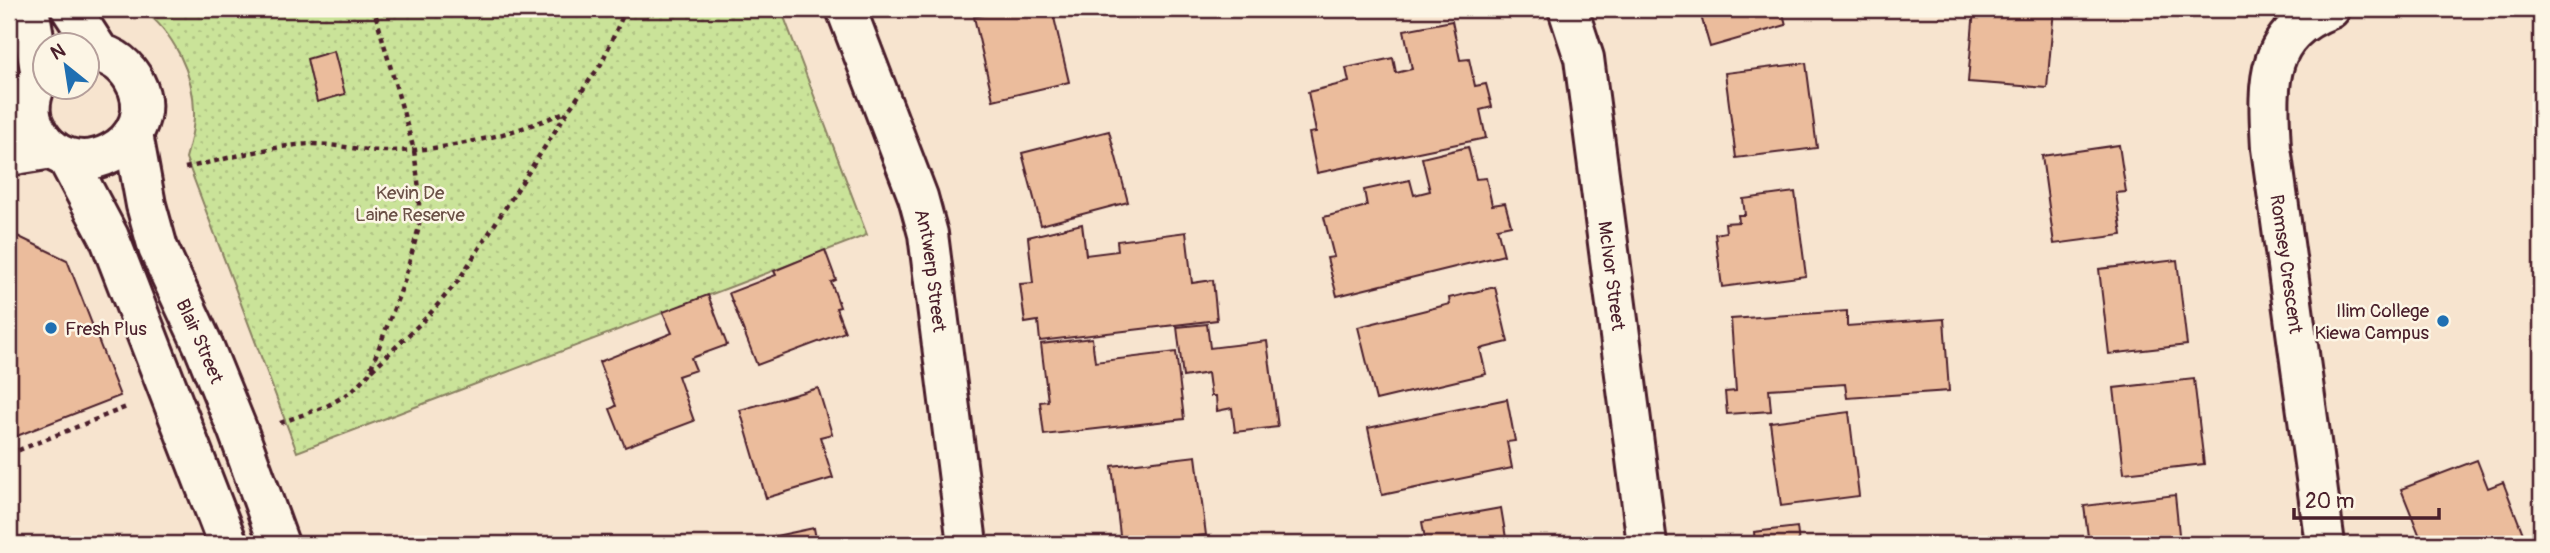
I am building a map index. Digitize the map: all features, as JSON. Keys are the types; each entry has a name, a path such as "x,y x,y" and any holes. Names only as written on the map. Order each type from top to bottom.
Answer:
{"street":[{"path":"29,9 33,122 41,137 59,153 109,237 228,544"},
{"path":"71,9 83,32"},
{"name":"Antwerp Street","path":"846,9 918,197 928,234 967,544"},
{"name":"McIvor Street","path":"1568,9 1584,58 1647,544"},
{"name":"Romsey Crescent","path":"2325,544 2271,148 2269,90 2274,60 2286,38 2301,24 2330,9"},
{"path":"9,156 59,153 85,161 104,157 121,149 133,134 141,101 137,85 128,70 115,59 102,55"},
{"name":"Blair Street","path":"133,134 146,205 158,248 239,431 279,544"}],"path":[{"path":"369,373 402,285 419,226 419,189 414,150 374,9"},
{"path":"276,424 327,406 351,392 427,317 458,281 601,64 626,9"},
{"path":"178,170 309,144 378,151 414,150 490,137 536,124 568,111"},
{"path":"9,454 134,404"}],"green space":[{"name":"Kevin De Laine Reserve","path":"141,9 781,9 867,235 297,452 186,158 193,132 194,115 191,85 186,70 172,41 153,18"}],"building":[{"path":"1011,9 1052,9 1069,82 993,100 974,17"},
{"path":"1699,9 1782,9 1786,25 1710,47"},
{"path":"1974,9 2054,9 2047,88 1968,82"},
{"path":"1452,21 1460,60 1469,59 1475,86 1486,84 1492,107 1480,110 1486,138 1317,173 1309,133 1316,132 1308,92 1349,82 1346,68 1393,58 1396,73 1412,69 1404,30"},
{"path":"334,51 345,94 317,102 307,59"},
{"path":"1806,63 1817,148 1736,158 1725,73"},
{"path":"1109,131 1128,202 1041,225 1022,153"},
{"path":"2119,145 2126,192 2116,193 2122,235 2054,244 2042,156"},
{"path":"1468,147 1476,179 1486,178 1492,205 1505,203 1511,225 1497,228 1504,255 1337,296 1327,258 1334,257 1324,217 1367,206 1364,190 1410,180 1414,195 1430,191 1422,158"},
{"path":"1795,192 1806,276 1722,287 1715,234 1726,232 1725,223 1739,222 1738,215 1745,215 1743,199"},
{"path":"1082,224 1086,255 1118,251 1117,241 1186,232 1192,283 1213,280 1217,320 1040,341 1038,321 1025,323 1020,284 1033,283 1028,237"},
{"name":"Fresh Plus","path":"9,232 67,260 120,396 9,439"},
{"path":"825,250 836,280 831,282 840,307 836,308 845,332 757,365 729,293 776,275 774,271"},
{"path":"2177,260 2187,345 2109,354 2099,269"},
{"path":"1495,287 1508,342 1480,349 1486,374 1376,400 1358,327 1450,304 1449,298"},
{"path":"708,295 727,345 691,358 696,370 678,376 694,421 625,447 610,409 616,406 599,362 672,333 663,312"},
{"path":"1847,311 1847,326 1944,319 1949,391 1847,398 1845,384 1769,389 1771,411 1727,414 1725,392 1736,391 1731,319"},
{"path":"1207,324 1210,348 1267,341 1278,427 1235,432 1232,408 1217,411 1216,396 1211,396 1208,373 1183,377 1177,327"},
{"path":"1092,338 1095,362 1176,352 1184,419 1044,435 1040,402 1048,401 1041,344"},
{"path":"2194,379 2204,464 2124,473 2114,388"},
{"path":"818,388 832,434 820,437 833,478 766,498 740,410"},
{"path":"1507,399 1515,441 1507,442 1512,468 1382,495 1368,428"},
{"path":"1849,412 1859,496 1781,506 1770,422"},
{"path":"1196,456 1206,535 1121,544 1112,466"},
{"path":"2477,460 2488,488 2503,482 2527,544 2423,544 2401,489"},
{"path":"2175,495 2180,544 2089,544 2084,506"},
{"path":"1501,508 1507,544 1426,544 1422,522"},
{"path":"1797,527 1799,544 1755,544 1754,532"},
{"path":"814,528 817,544 738,544"}],"place":[{"name":"Ilim College Kiewa Campus","path":"2443,321"},
{"name":"Fresh Plus","path":"51,328"}]}
